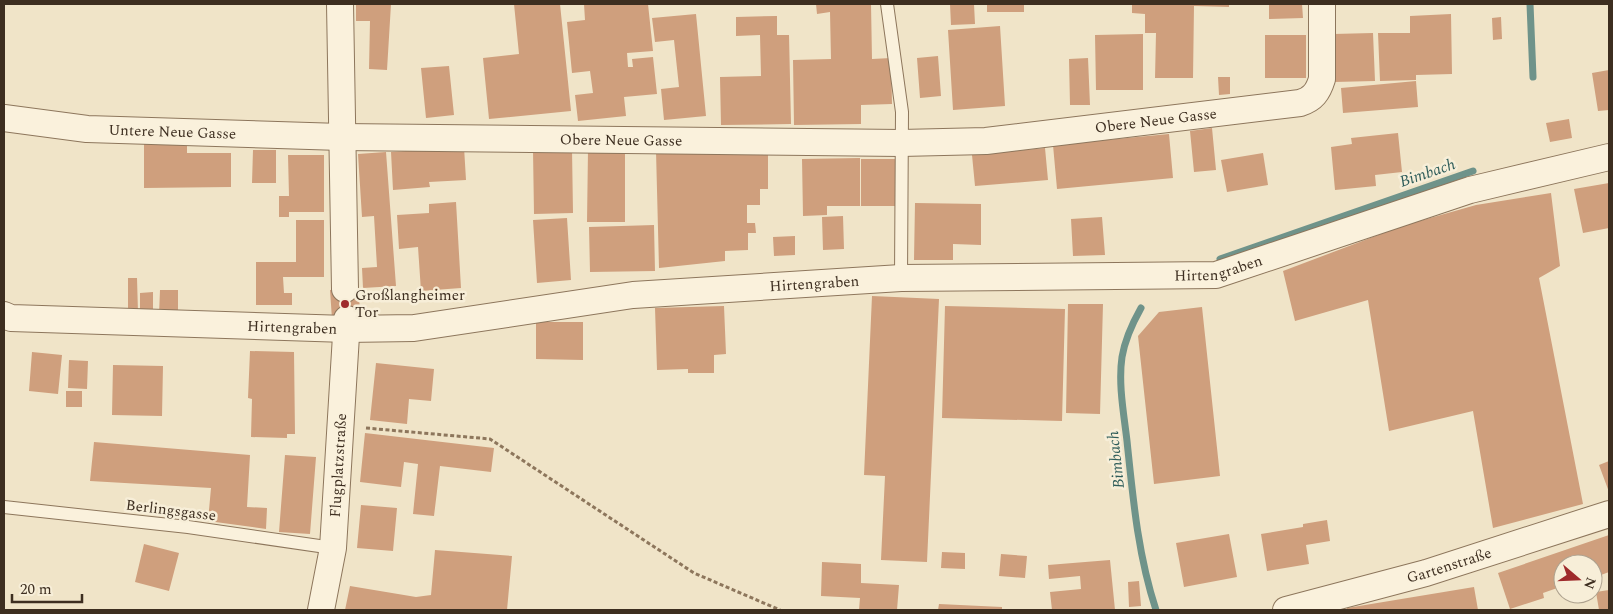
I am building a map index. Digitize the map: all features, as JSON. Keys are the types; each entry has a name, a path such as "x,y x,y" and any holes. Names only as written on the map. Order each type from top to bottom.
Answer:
{"street":[{"path":"340,4 345,288"},
{"name":"Obere Neue Gasse","path":"341,137 778,144 986,141 1305,101 1310,100 1319,90 1322,79 1322,4"},
{"name":"Untere Neue Gasse","path":"4,118 87,129 341,137"},
{"name":"Hirtengraben","path":"4,315 12,318 346,324 414,328 633,295 901,278 1216,275 1470,190 1609,157"},
{"name":"Flugplatzstraße","path":"321,610 333,548 346,324"},
{"name":"Gartenstraße","path":"1286,610 1426,573 1609,514"}],"lane":[{"path":"887,4 902,112 901,278"},
{"name":"Berlingsgasse","path":"4,507 188,527 333,548"}],"path":[{"path":"340,426 490,439 694,573 780,610"}],"building":[{"path":"356,4 391,4 387,70 369,69 370,21 356,21"},
{"path":"514,4 560,4 571,111 489,119 483,58 519,54"},
{"path":"584,4 648,4 653,51 627,53 628,67 633,67 632,59 653,57 657,94 624,97 626,116 578,121 575,95 593,93 590,71 572,73 567,22 585,20"},
{"path":"816,4 871,4 872,59 891,58 892,104 861,105 861,124 794,125 793,60 831,59 830,12 817,14"},
{"path":"950,4 974,4 975,24 951,25"},
{"path":"987,4 1024,4 1024,12 987,12"},
{"path":"1132,4 1229,4 1229,7 1194,6 1193,78 1155,78 1156,33 1145,33 1145,14 1132,13"},
{"path":"1269,4 1302,4 1303,18 1269,19"},
{"path":"696,14 706,116 664,120 661,89 679,87 674,40 655,42 652,18"},
{"path":"1451,14 1452,74 1416,75 1416,80 1380,81 1378,33 1410,33 1410,16"},
{"path":"777,16 777,35 789,35 791,124 721,125 720,77 761,76 760,35 736,36 736,17"},
{"path":"1501,17 1502,39 1493,40 1492,18"},
{"path":"1000,26 1005,106 953,110 948,30"},
{"path":"1373,33 1375,81 1334,82 1333,34"},
{"path":"1143,34 1143,90 1096,90 1095,35"},
{"path":"1265,35 1306,35 1306,78 1265,78"},
{"path":"938,56 941,96 920,98 917,58"},
{"path":"1088,58 1090,105 1070,105 1069,59"},
{"path":"449,66 454,115 426,118 421,68"},
{"path":"1609,70 1609,110 1598,111 1592,73"},
{"path":"1218,77 1230,77 1230,94 1219,95"},
{"path":"1416,81 1418,107 1343,113 1341,88"},
{"path":"1569,119 1572,138 1550,142 1546,123"},
{"path":"1212,128 1216,170 1194,172 1190,131"},
{"path":"1398,133 1402,172 1375,175 1376,186 1335,190 1331,147 1352,144 1351,138"},
{"path":"1169,134 1173,178 1057,189 1053,145"},
{"path":"144,144 187,144 187,153 231,153 231,187 144,188"},
{"path":"464,147 466,180 429,182 430,187 393,190 391,152"},
{"path":"1045,148 1048,180 975,186 972,155"},
{"path":"572,149 573,213 534,214 533,150"},
{"path":"253,150 276,150 276,183 252,183"},
{"path":"588,150 625,150 625,222 587,222"},
{"path":"656,151 768,154 768,189 760,189 760,205 747,205 747,223 755,223 756,233 748,233 748,250 725,251 725,261 659,268"},
{"path":"386,152 396,286 363,288 362,268 377,267 374,216 362,217 358,154"},
{"path":"1263,153 1268,185 1227,192 1221,160"},
{"path":"288,155 324,155 324,212 289,212 289,217 279,217 279,196 289,196"},
{"path":"860,158 860,206 827,206 827,215 803,216 802,159"},
{"path":"861,159 895,159 895,206 861,206"},
{"path":"1609,183 1609,228 1583,233 1574,189"},
{"path":"1551,193 1560,266 1539,278 1583,504 1493,528 1473,411 1389,431 1368,300 1295,321 1283,271 1402,226 1476,205"},
{"path":"456,202 461,288 421,291 418,247 399,249 397,215 429,213 429,204"},
{"path":"915,203 981,204 981,245 953,244 953,260 914,260"},
{"path":"843,216 844,249 823,250 822,217"},
{"path":"1102,217 1105,255 1073,256 1071,219"},
{"path":"567,218 571,280 537,283 533,220"},
{"path":"296,220 324,220 324,277 283,277 284,293 292,293 292,305 256,305 256,262 296,262"},
{"path":"654,225 655,271 590,272 589,227"},
{"path":"795,236 795,255 774,256 773,237"},
{"path":"128,278 137,278 138,313 128,313"},
{"name":"Großlangheimer Tor","path":"359,288 360,318 332,319 330,290"},
{"path":"160,290 178,290 178,315 159,315"},
{"path":"153,292 153,313 140,313 140,293"},
{"path":"872,296 939,299 927,562 881,560 885,476 864,475"},
{"path":"1068,304 1103,304 1100,414 1066,413"},
{"path":"724,306 726,354 714,355 714,373 688,373 688,369 657,370 655,308"},
{"path":"945,306 1065,309 1062,421 942,418"},
{"path":"1202,307 1220,476 1154,484 1138,336 1159,312"},
{"path":"536,322 583,322 583,360 536,359"},
{"path":"250,351 294,352 295,434 287,434 287,438 251,437 252,399 248,398"},
{"path":"32,352 62,355 58,394 29,391"},
{"path":"69,360 88,361 87,389 68,388"},
{"path":"376,363 434,369 431,401 409,399 407,424 370,420"},
{"path":"113,365 163,366 162,416 112,415"},
{"path":"66,391 82,391 82,407 66,407"},
{"path":"365,433 494,448 491,472 440,466 434,516 413,514 418,464 404,462 401,487 360,482"},
{"path":"94,442 250,455 247,507 267,508 266,529 208,521 211,488 90,481"},
{"path":"285,455 316,457 310,534 279,532"},
{"path":"1609,461 1609,492 1599,465"},
{"path":"361,505 397,508 393,551 357,548"},
{"path":"1327,520 1330,541 1306,545 1309,564 1267,571 1261,534 1303,527 1303,524"},
{"path":"1229,534 1237,577 1184,587 1176,543"},
{"path":"1609,535 1609,572 1603,574 1603,554 1554,554"},
{"path":"144,544 179,553 169,591 135,582"},
{"path":"435,550 512,556 507,610 345,610 350,586 416,597 431,595"},
{"path":"942,552 965,553 965,569 941,568"},
{"path":"1001,554 1027,556 1025,578 999,576"},
{"path":"1553,554 1553,590 1543,593 1544,598 1510,609 1498,573"},
{"path":"1110,560 1115,610 1052,610 1050,592 1081,589 1080,576 1049,579 1048,565"},
{"path":"822,562 861,564 861,583 899,585 897,610 859,610 860,598 821,596"},
{"path":"1139,581 1141,606 1129,607 1128,582"},
{"path":"1474,587 1478,610 1347,610 1347,608"},
{"path":"1609,590 1609,610 1599,610 1598,604 1603,604 1603,591"},
{"path":"939,604 1002,607 1002,610 938,610"}],"waterway":[{"name":"Bimbach","path":"1530,4 1533,77"},
{"name":"Bimbach","path":"1220,259 1473,171"},
{"name":"Bimbach","path":"1141,308 1129,332 1123,350 1121,389 1137,527 1145,569 1156,610"}],"place":[{"name":"Großlangheimer Tor","path":"345,304"}]}
